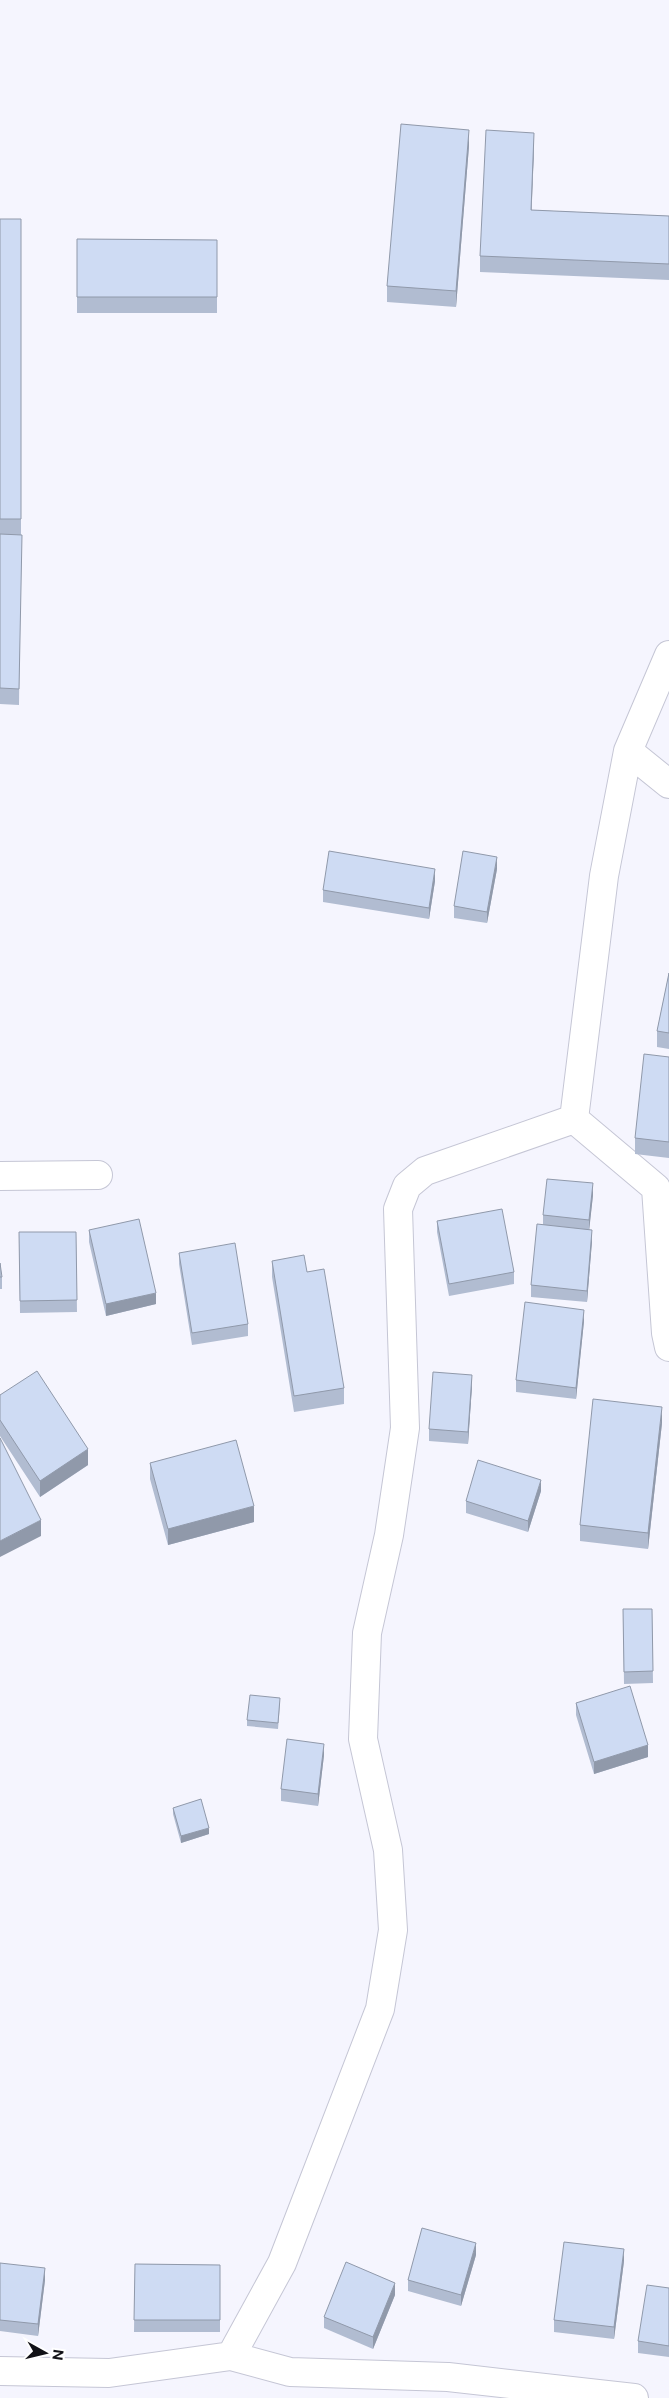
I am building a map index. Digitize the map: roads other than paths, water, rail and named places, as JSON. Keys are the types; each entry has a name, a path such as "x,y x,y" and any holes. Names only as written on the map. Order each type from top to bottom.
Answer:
{"street":[{"path":"574,1119 604,876 628,751 669,655"},
{"path":"628,751 669,784"},
{"path":"574,1119 662,1188 666,1332 669,1347"},
{"path":"231,2356 282,2263 380,2009 393,1930 388,1850 363,1738 366,1632 389,1535 405,1428 398,1209 407,1186 425,1171 574,1119"},
{"path":"0,1176 98,1175"},
{"path":"0,2371 109,2373 231,2356 290,2372 448,2377 634,2398"}]}
